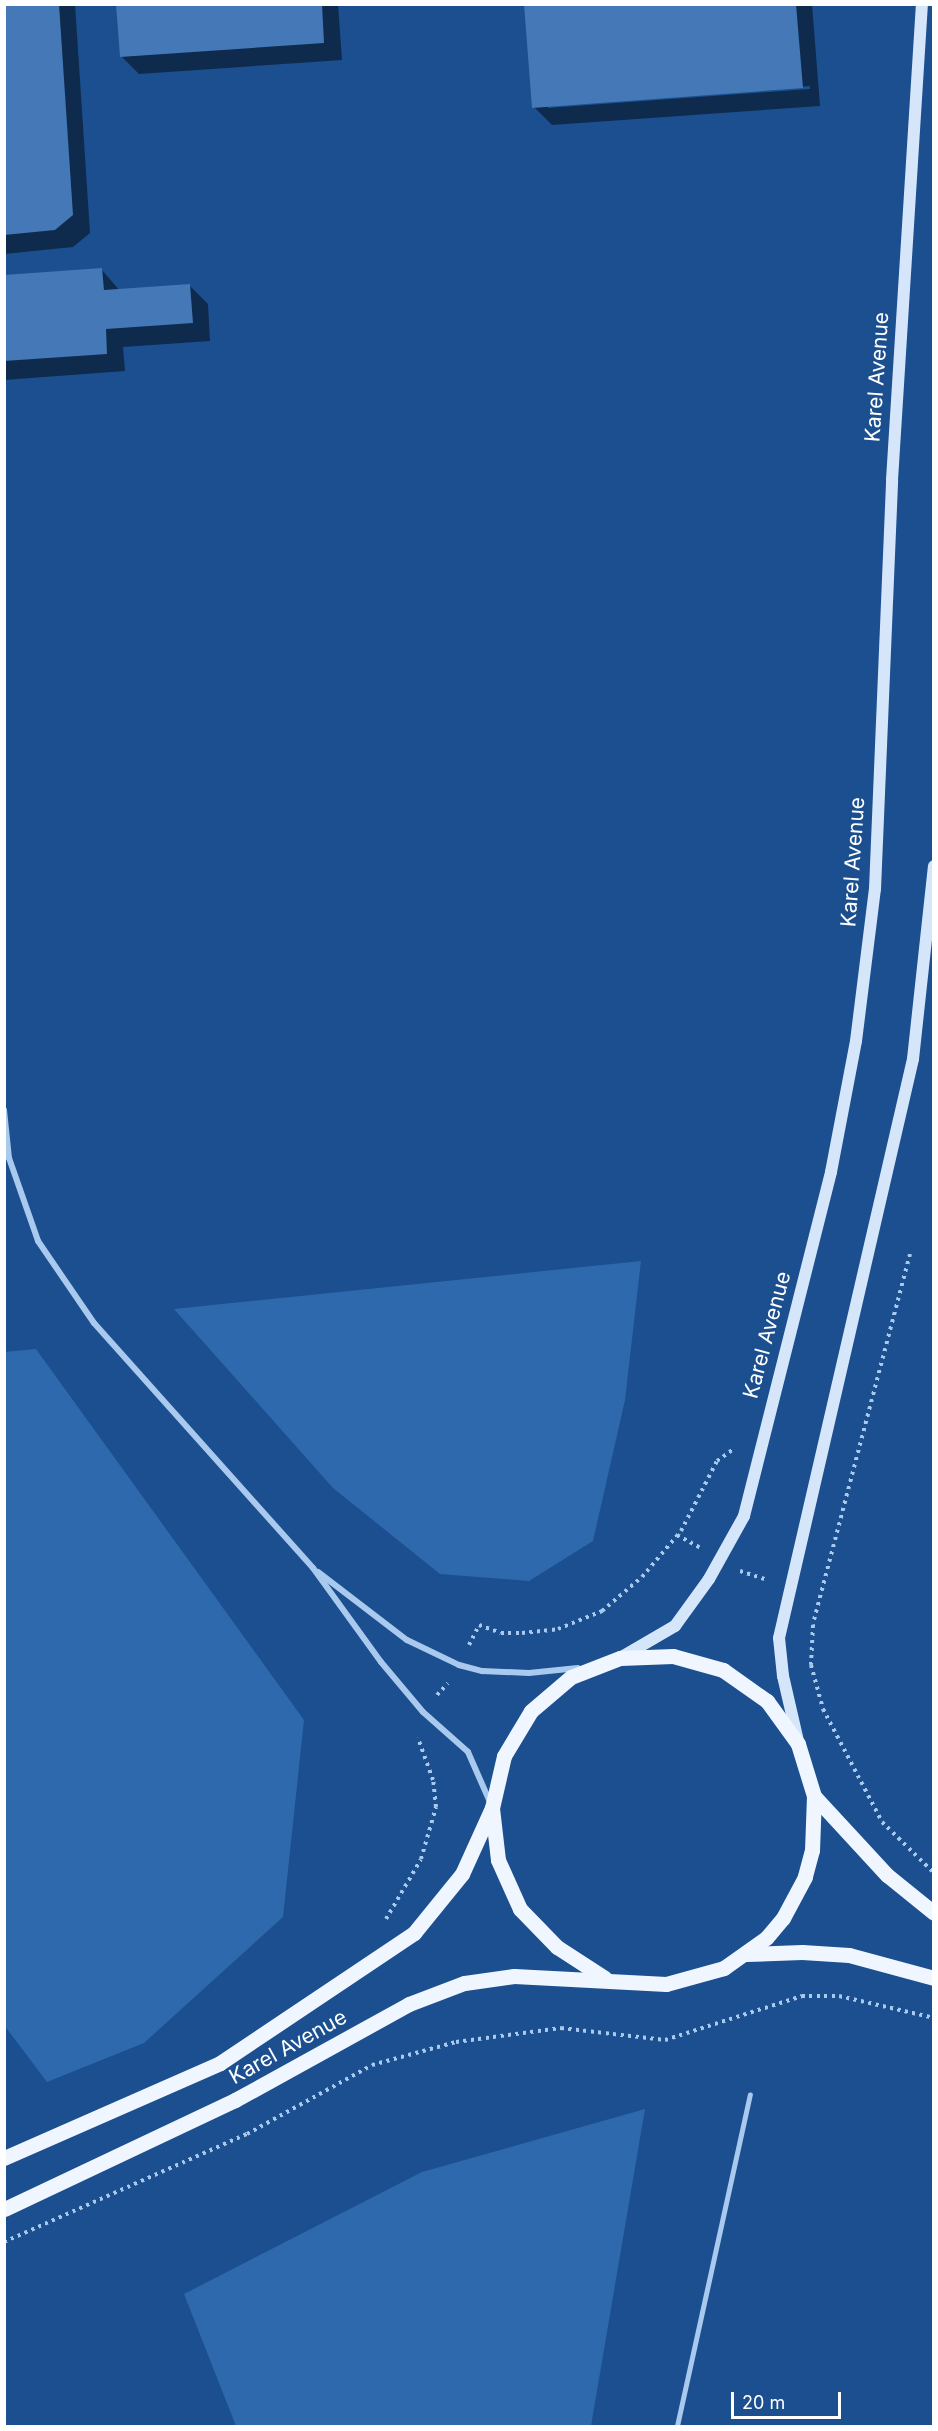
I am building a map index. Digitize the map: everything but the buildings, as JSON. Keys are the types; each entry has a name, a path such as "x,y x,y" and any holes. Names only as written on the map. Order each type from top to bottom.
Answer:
{"main road":[{"name":"Karel Avenue","path":"4,2158 220,2063 414,1933 462,1874 492,1808 504,1756 531,1711 571,1677 620,1658 675,1626 720,1559 744,1516 831,1172 856,1041 874,889 892,480 922,4"},
{"name":"Karel Avenue","path":"4,2209 235,2100 410,2004 464,1983 514,1976 605,1978 666,1984 701,1976 746,1954 783,1918 804,1877 812,1850 814,1796 798,1744 783,1676 779,1638 789,1586 913,1059 933,866"},
{"name":"Karel Avenue","path":"620,1658 673,1656 723,1670 767,1701 798,1744"},
{"path":"814,1796 887,1875 933,1913"},
{"name":"Karel Avenue","path":"492,1808 498,1860 520,1909 557,1947 605,1978"},
{"path":"746,1954 802,1952 849,1955 933,1978"}],"street":[{"path":"4,1110 9,1158 44,1250 94,1323 313,1568 381,1662 423,1712 468,1752 492,1808"},
{"path":"313,1568 407,1640 459,1665 529,1673 599,1666"}],"lane":[{"path":"677,2427 750,2095"}],"path":[{"path":"910,1254 813,1625 811,1665 823,1709 882,1822 933,1873"},
{"path":"677,1535 749,1575 822,1595"},
{"path":"4,2242 247,2134 372,2065 478,2039 561,2028 665,2040 802,1996 839,1996 933,2018"}],"shaded area":[{"path":"641,1261 625,1400 593,1541 529,1581 440,1574 333,1488 174,1309"},
{"path":"36,1349 304,1720 283,1917 144,2043 47,2082 4,2025 4,1352"},
{"path":"645,2109 591,2426 236,2426 184,2294 422,2172"}]}
